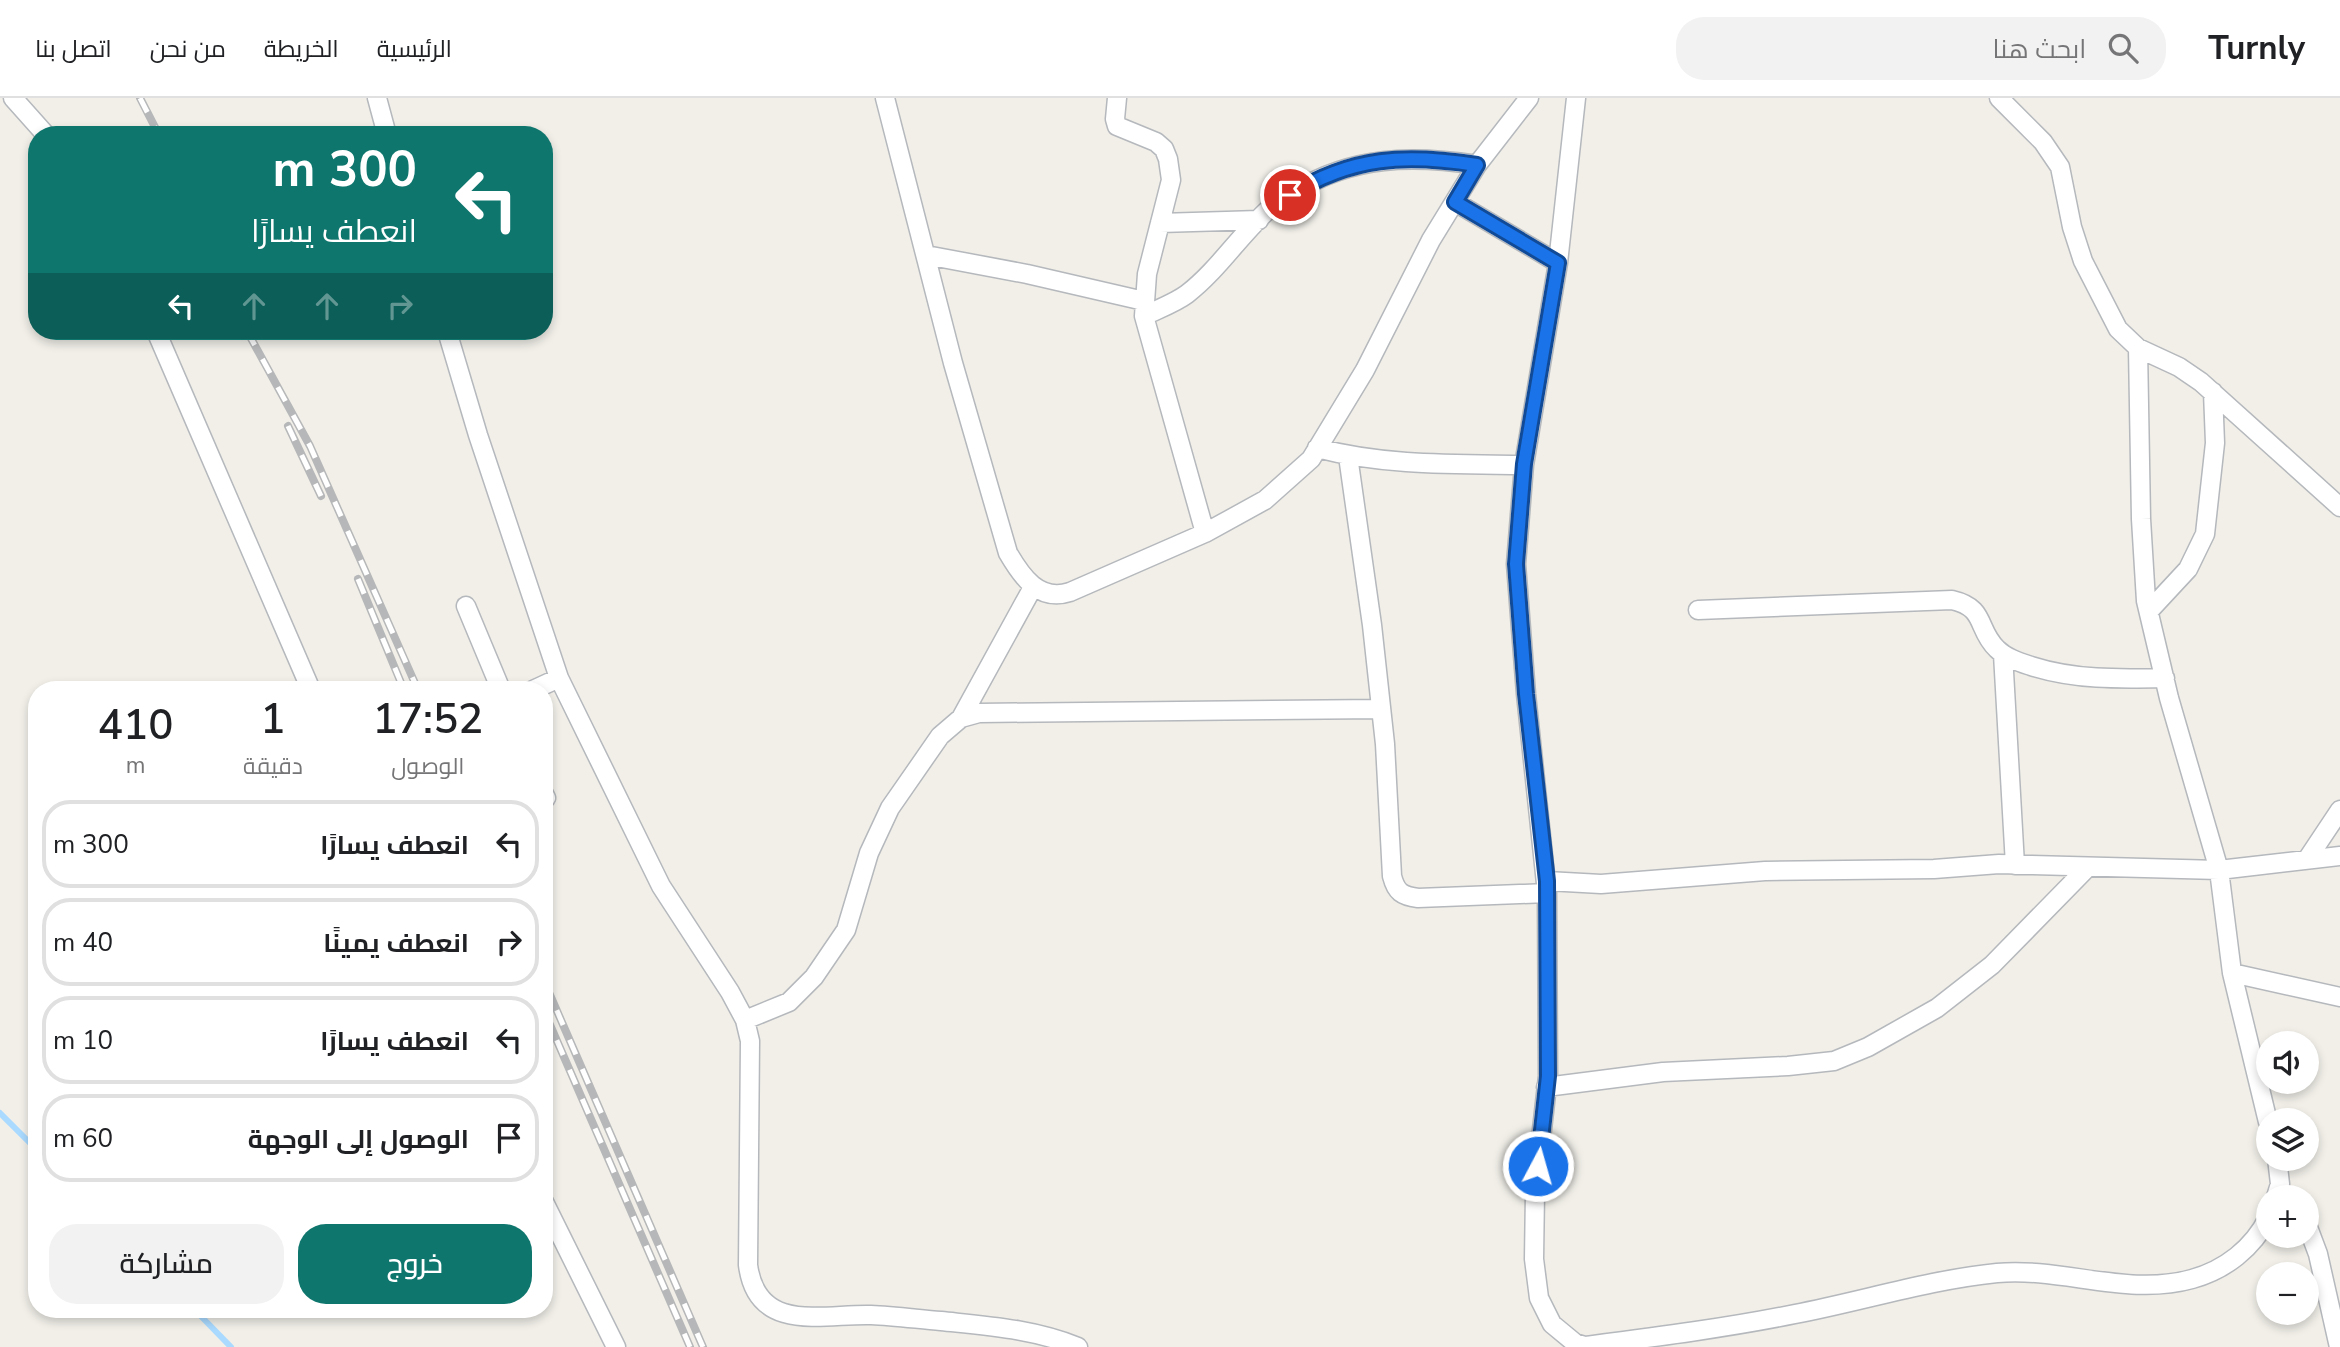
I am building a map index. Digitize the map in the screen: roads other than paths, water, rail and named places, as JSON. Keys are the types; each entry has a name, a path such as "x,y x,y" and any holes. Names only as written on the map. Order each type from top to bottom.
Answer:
{"street":[{"path":"13,98 38,126"},
{"path":"377,98 385,126"},
{"path":"885,98 953,363 1008,553 1018,571 1033,587 1055,596 1070,592 1205,533 1265,500 1311,459 1365,370 1431,240 1477,165 1529,98"},
{"path":"1117,98 1117,127 1156,142 1166,152 1171,180 1147,275 1144,309 1205,533"},
{"path":"1576,98 1573,146 1558,263 1524,464 1517,577 1526,694 1547,887 1546,1087 1535,1192 1534,1259 1539,1298 1552,1324 1567,1345 1585,1346 1795,1314 1939,1281 2001,1273 2048,1275 2138,1286 2190,1280 2216,1270 2234,1259 2256,1238"},
{"path":"1999,98 2043,142 2060,167 2072,227 2083,261 2112,321 2122,335 2138,348 2179,367 2213,393 2340,507"},
{"path":"926,255 1027,274 1144,309 1186,294 1271,207 1310,183 1347,167 1393,159 1439,159 1477,165"},
{"path":"1455,202 1558,263"},
{"path":"1160,223 1259,220"},
{"path":"160,340 307,681"},
{"path":"450,340 478,435 559,678 661,886 730,992 745,1020 750,1041 748,1265 750,1281 757,1295 766,1304 783,1313 800,1316 870,1315 999,1326 1058,1339 1078,1347"},
{"path":"2138,348 2140,519 2149,611 2219,870 2232,973 2265,1108"},
{"path":"2149,611 2188,569 2205,534 2215,443 2213,393"},
{"path":"1317,448 1348,456 1400,463 1524,464"},
{"path":"1348,456 1381,709 1392,876 1399,894 1418,898 1457,898 1547,887 1765,871 2015,865 2219,870 2340,856"},
{"path":"745,1020 789,1002 814,977 846,930 869,853 891,808 940,736 961,718 1033,587"},
{"path":"1698,610 1952,600 1965,603 1977,613 1988,638 2003,654 2014,660 2040,669 2102,680 2165,678"},
{"path":"466,606 497,681"},
{"path":"2003,654 2015,865"},
{"path":"552,681 559,678"},
{"path":"961,718 979,713 1381,709"},
{"path":"2308,858 2340,810"},
{"path":"1546,1087 1663,1072 1834,1061 1868,1047 1937,1008 1981,974 2088,867"},
{"path":"2232,973 2340,997"},
{"path":"553,1220 617,1347"},
{"path":"2316,1248 2339,1347"}],"waterway":[{"path":"0,1113 28,1141"},
{"path":"203,1318 231,1347"}],"railway":[{"path":"140,98 154,126"},
{"path":"252,340 310,446 414,681"},
{"path":"288,426 321,496"},
{"path":"358,579 400,681"},
{"path":"553,1002 703,1347"},
{"path":"553,1032 690,1347"}]}
